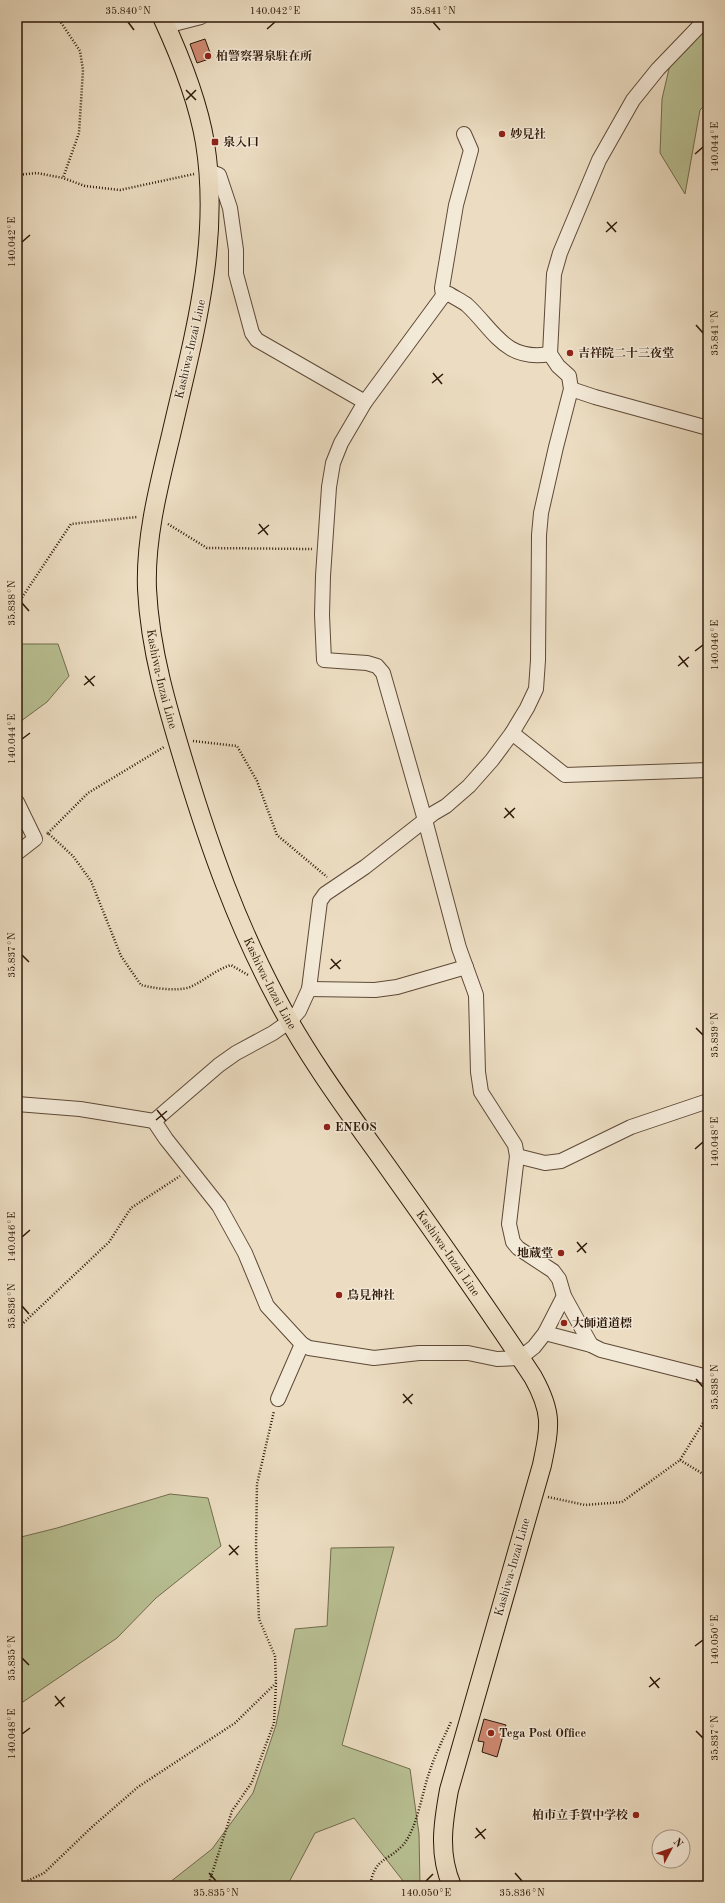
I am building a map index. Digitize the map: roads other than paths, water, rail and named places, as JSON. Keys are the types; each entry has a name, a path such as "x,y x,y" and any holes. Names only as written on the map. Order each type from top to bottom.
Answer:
{"main road":[{"name":"Kashiwa-Inzai Line","path":"164,22 196,107 204,139 208,171 210,209 204,284 154,516 148,551 147,585 154,656 177,740 220,873 241,926 265,976 290,1021 343,1104 456,1262 520,1358 544,1397 548,1416 547,1438 533,1494 449,1790 442,1832 443,1856 452,1886"}],"street":[{"path":"164,22 201,17"},
{"path":"154,1121 219,1065 236,1053 274,1033 290,1021 299,1011 309,989 320,901 325,894 446,806 469,786 512,733 527,708 536,689 538,660 539,535 541,513 571,389 569,376 558,366 550,354 554,274 572,221 599,160 633,100 658,69 708,17"},
{"path":"443,296 442,288 456,205 471,150 464,134"},
{"path":"208,171 218,175 223,182 230,208 236,250 236,274 252,333 257,340 365,402"},
{"path":"550,354 537,356 524,353 505,345 492,335 467,305 449,294 443,296 365,402 340,443 333,463 329,487 322,615 324,660 368,663 377,666 382,673 425,820 447,907 476,994 478,1072 481,1092 515,1145 517,1156 509,1224 513,1242 518,1248 553,1271 559,1279 564,1296 591,1345"},
{"path":"571,389 708,428"},
{"path":"512,733 565,775 708,770"},
{"path":"17,802 35,839 17,853"},
{"path":"309,989 374,990 397,987 466,967"},
{"path":"517,1156 545,1162 561,1161 631,1127 708,1100"},
{"path":"17,1104 80,1109 154,1121 166,1139 220,1206 232,1226 267,1306 302,1344 310,1348 374,1358 419,1353 468,1353 498,1358 520,1358 534,1347 545,1333 564,1296"},
{"path":"545,1333 591,1345 601,1350 708,1377"},
{"path":"278,1399 302,1344"}],"place":[{"name":"柏警察署泉駐在所","path":"208,56"},
{"name":"妙見社","path":"502,134"},
{"name":"泉入口","path":"215,142"},
{"name":"吉祥院二十三夜堂","path":"570,353"},
{"name":"ENEOS","path":"327,1127"},
{"name":"地蔵堂","path":"561,1253"},
{"name":"鳥見神社","path":"339,1295"},
{"name":"大師道道標","path":"564,1323"},
{"name":"Tega Post Office","path":"491,1733"},
{"name":"柏市立手賀中学校","path":"636,1815"}]}
